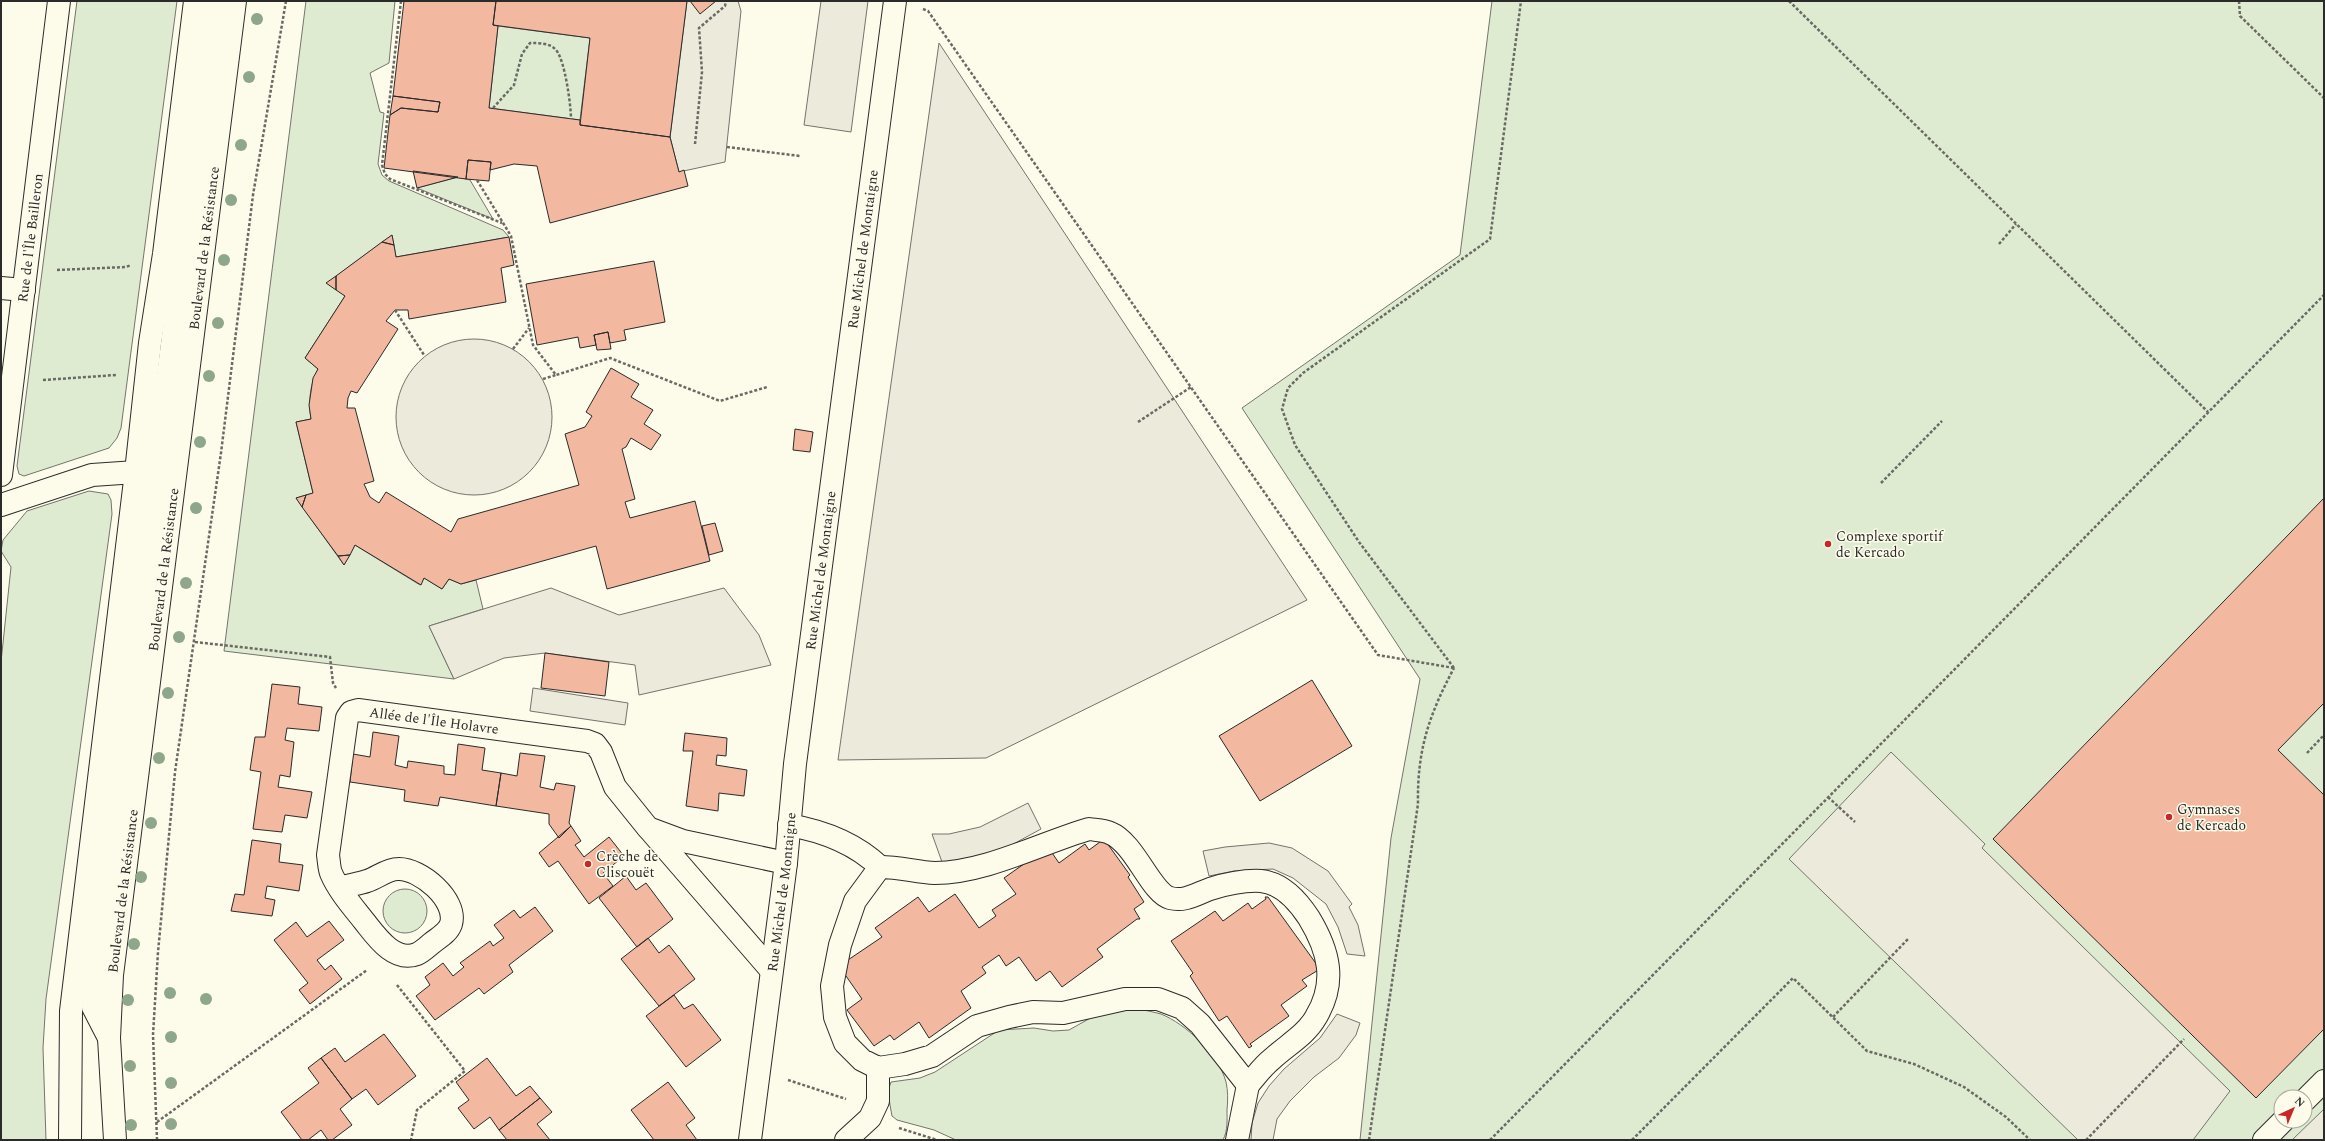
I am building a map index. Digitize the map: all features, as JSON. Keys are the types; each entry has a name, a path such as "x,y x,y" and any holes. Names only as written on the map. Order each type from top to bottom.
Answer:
{"street":[{"name":"Rue de l'Île Bailleron","path":"1,475 59,1"},
{"path":"70,1140 69,1043 71,1011 136,472 150,343 164,254 195,1"},
{"path":"110,1038 93,1007 96,936 216,1"},
{"name":"Boulevard de la Résistance","path":"115,1140 110,1038 112,975 235,1"},
{"name":"Rue Michel de Montaigne","path":"750,1140 786,863 795,764 895,1"},
{"path":"1,288 25,281"},
{"path":"1,505 92,475 136,472"},
{"name":"Allée de l'Île Holavre","path":"340,888 368,881 396,868 420,874 435,886 445,899 452,916 451,926 445,933 418,954 409,956 384,956 372,932 340,888 331,873 328,855 347,718 351,712 358,710 587,741 595,744 601,752 615,787 648,828 771,970"},
{"path":"789,825 832,835 862,852 880,867 899,867 934,873 964,869 1014,856 1054,839 1089,829 1110,833 1126,844 1155,885 1168,898 1182,900 1236,882 1261,881 1283,888 1304,910 1323,940 1330,967 1324,997 1316,1018 1296,1041 1272,1059 1248,1085 1237,1140"},
{"path":"648,828 683,841 786,863"},
{"path":"880,867 855,901 840,945 832,986 835,1017 845,1043 862,1060 878,1068 905,1064 932,1056 977,1026 1009,1017 1034,1012 1063,1013 1125,999 1158,999 1182,1008 1200,1024 1248,1085"},
{"path":"69,1043 93,1007"},
{"path":"846,1140 873,1113 878,1101 878,1068"},
{"path":"2313,1092 2324,1081"},
{"path":"2264,1140 2275,1129"}],"path":[{"path":"157,1140 153,1035 158,952 175,772 195,642 221,453 253,194 286,1"},
{"path":"401,1 391,100 382,164 385,174 390,179 502,224"},
{"path":"696,144 702,72 699,28 725,6 726,1"},
{"path":"1454,668 1359,542 1295,445 1282,409 1288,388 1303,373 1490,238 1521,1"},
{"path":"1789,1 2208,412"},
{"path":"2239,1 2240,16 2324,98"},
{"path":"922,8 928,11 1378,655 1454,668"},
{"path":"493,108 514,85 525,49 530,43 539,43 550,45 557,51 561,60 572,106 571,119"},
{"path":"727,147 800,156"},
{"path":"477,180 502,224 511,236 533,345 556,375"},
{"path":"1999,244 2016,224"},
{"path":"25,281 126,268 132,264"},
{"path":"1490,1140 2324,295"},
{"path":"395,310 424,355"},
{"path":"513,350 530,327"},
{"path":"543,379 610,358 720,401 767,387"},
{"path":"12,382 118,375"},
{"path":"1138,422 1191,387"},
{"path":"1881,483 1942,421"},
{"path":"195,642 330,657 333,683 351,712"},
{"path":"1369,1140 1418,804 1417,778 1422,744 1432,715 1454,668"},
{"path":"2307,753 2324,735"},
{"path":"1828,797 1855,822"},
{"path":"1833,1017 1908,940"},
{"path":"156,1122 384,956 465,1071 417,1110 410,1140"},
{"path":"1632,1140 1793,978 1867,1051 1914,1064 1964,1087 2006,1117 2030,1140"},
{"path":"2086,1140 2184,1039"},
{"path":"758,1070 873,1113 937,1140"}],"green space":[{"path":"77,1 177,1 121,428 117,438 109,448 24,476 19,474 17,466"},
{"path":"306,1 395,1 389,63 370,73 380,112 384,113 378,164 382,175 389,181 503,230 509,237 396,257 392,235 327,283 345,296 305,358 318,369 310,393 311,419 296,422 313,493 296,498 344,565 355,545 420,585 424,578 442,589 449,579 461,584 476,580 483,609 429,626 454,679 224,651"},
{"name":"Complexe sportif de Kercado","path":"1492,1 2324,1 2324,1140 1360,1140 1391,838 1420,679 1242,408 1460,255"},
{"path":"498,26 590,38 580,120 489,108"},
{"path":"458,177 470,180 493,219 417,188"},
{"path":"89,491 108,494 111,500 112,514 46,999 43,1048 46,1140 1,1140 1,662 11,567 1,551 3,540 27,511"},
{"path":"401,889 409,889 421,895 427,907 427,915 421,927 409,933 401,933 389,927 383,915 383,907 389,895"},
{"path":"1137,1009 1161,1014 1181,1025 1209,1051 1216,1061 1226,1082 1228,1099 1227,1125 1223,1140 956,1140 934,1130 897,1120 892,1116 888,1091 891,1082 920,1078 935,1072 999,1030 1034,1028 1053,1031 1069,1030 1103,1011"}],"shaded area":[{"path":"687,1 738,1 741,11 725,162 679,172 670,137"},
{"path":"821,1 868,1 851,132 804,125"},
{"path":"939,43 1307,600 986,758 838,760"},
{"path":"466,339 482,339 497,342 511,348 524,356 535,367 549,394 552,417 551,432 543,454 535,467 524,478 497,492 482,495 466,495 451,492 437,486 424,478 413,467 399,440 396,425 396,409 399,394 405,380 413,367 424,356 451,342"},
{"path":"551,588 619,615 724,588 759,635 771,665 639,695 635,665 545,653 504,658 454,679 429,626"},
{"path":"533,688 628,703 625,725 530,711"},
{"path":"1891,752 1985,844 1982,848 2230,1091 2193,1140 2078,1140 1789,859"},
{"path":"1028,803 1041,829 1006,848 965,860 942,862 932,834 949,834 980,827"},
{"path":"1269,843 1292,848 1328,871 1352,904 1349,907 1358,925 1365,956 1347,954 1338,927 1326,904 1293,878 1273,869 1234,871 1209,876 1203,851 1225,847"},
{"path":"1337,1014 1360,1023 1356,1035 1339,1058 1314,1077 1290,1101 1277,1119 1273,1140 1251,1140 1252,1123 1258,1103 1269,1086 1284,1069 1320,1038"},
{"path":"2324,1109 2324,1140 2292,1140 2303,1129 2313,1129 2313,1120"}],"building":[{"path":"404,1 496,1 493,25 498,26 489,108 580,120 580,125 670,137 679,172 684,170 688,186 550,223 537,166 514,164 490,170 491,162 468,160 466,179 384,168 390,115 401,108 438,112 440,102 393,96"},
{"path":"496,1 687,1 670,137 580,125 590,38 493,25"},
{"path":"690,1 716,1 700,14"},
{"path":"393,96 440,102 438,112 401,108 390,115"},
{"path":"468,160 491,162 489,181 466,179"},
{"path":"413,171 458,177 417,188"},
{"path":"392,235 394,245 382,242"},
{"path":"509,237 514,265 501,268 506,302 409,319 408,310 395,310 386,321 398,329 357,393 351,391 348,398 347,408 355,408 374,481 364,484 370,497 379,503 386,492 451,532 458,519 579,485 565,434 585,427 592,416 586,412 611,368 639,384 631,397 653,410 644,424 661,435 651,450 631,438 626,447 622,449 635,499 625,502 630,518 695,501 710,561 607,589 596,546 461,584 449,579 442,589 424,578 421,585 355,545 350,555 338,556 302,507 306,495 313,493 296,422 311,419 309,405 313,378 318,369 305,358 345,296 336,290 336,276 382,242 394,245 396,257"},
{"path":"654,261 665,322 624,330 626,340 610,343 608,332 594,335 596,345 580,348 578,337 537,345 526,284"},
{"path":"336,276 336,290 326,283"},
{"path":"608,332 611,349 597,350 594,335"},
{"path":"795,429 813,432 810,452 793,450"},
{"path":"306,495 302,507 296,498"},
{"name":"Gymnases de Kercado","path":"2324,498 2324,703 2278,750 2324,795 2324,1029 2256,1098 1993,839"},
{"path":"715,523 723,551 709,555 702,526"},
{"path":"350,555 344,565 338,556"},
{"path":"545,653 609,662 605,696 541,688"},
{"path":"1312,680 1352,746 1260,801 1219,736"},
{"path":"272,684 300,687 298,704 322,707 319,731 287,728 285,740 294,742 290,777 280,775 278,787 312,792 307,818 285,815 282,832 253,829 261,772 250,770 255,737 265,737"},
{"path":"373,732 399,736 395,765 407,768 408,761 444,766 444,774 455,775 458,744 485,748 482,770 501,773 496,806 440,797 438,806 404,801 405,790 350,782 353,754 370,757"},
{"path":"685,733 727,738 726,756 717,755 716,765 747,770 744,796 719,793 718,811 686,806 693,751 683,751"},
{"path":"520,753 545,756 540,787 554,790 556,783 575,786 569,823 571,826 559,838 549,824 549,814 496,806 501,773 517,776"},
{"name":"Crèche de Cliscouët","path":"571,826 581,841 575,845 584,857 609,837 624,856 603,873 613,886 589,904 558,861 549,867 539,853"},
{"path":"1104,839 1130,875 1128,877 1144,902 1134,909 1140,919 1137,919 1097,949 1103,957 1062,987 1050,971 1036,981 1019,957 1006,966 999,955 982,967 986,973 961,991 971,1008 929,1038 919,1022 894,1040 890,1035 874,1046 847,1010 862,999 839,966 882,937 875,928 918,897 929,912 955,894 979,928 996,916 992,910 1016,894 1004,878 1048,847 1059,863 1085,844 1089,850"},
{"path":"252,840 281,844 279,862 303,865 299,891 267,886 265,898 275,900 272,916 231,911 235,894 244,895"},
{"path":"626,876 636,890 646,883 673,919 637,947 599,898"},
{"path":"1265,897 1268,897 1320,969 1302,980 1307,986 1281,1005 1289,1016 1250,1044 1252,1046 1249,1048 1227,1016 1219,1021 1190,976 1193,973 1171,941 1215,911 1223,921 1248,903 1252,909 1266,899"},
{"path":"535,907 553,931 509,965 513,972 484,994 479,988 435,1020 416,996 430,985 425,977 443,963 453,976 464,967 460,963 490,941 493,946 504,938 494,925 514,910 520,918"},
{"path":"329,921 344,940 317,960 325,970 331,965 342,979 310,1004 299,990 308,983 274,940 296,922 307,937"},
{"path":"648,938 659,953 669,945 695,979 659,1006 621,959"},
{"path":"674,995 684,1009 693,1004 721,1040 686,1067 646,1016"},
{"path":"384,1034 416,1076 378,1105 366,1089 352,1099 321,1058 335,1048 345,1062"},
{"path":"321,1058 352,1099 340,1109 352,1125 332,1140 328,1140 321,1130 308,1140 302,1140 281,1112 319,1083 308,1068"},
{"path":"487,1058 516,1096 530,1086 540,1098 499,1130 490,1117 474,1129 458,1108 469,1100 456,1082"},
{"path":"668,1082 695,1118 686,1125 697,1140 654,1140 631,1110"},
{"path":"540,1098 552,1112 537,1124 550,1140 507,1140 499,1130"}],"place":[{"name":"Complexe sportif de Kercado","path":"1828,544"},
{"name":"Gymnases de Kercado","path":"2169,817"},
{"name":"Crèche de Cliscouët","path":"588,864"}]}
